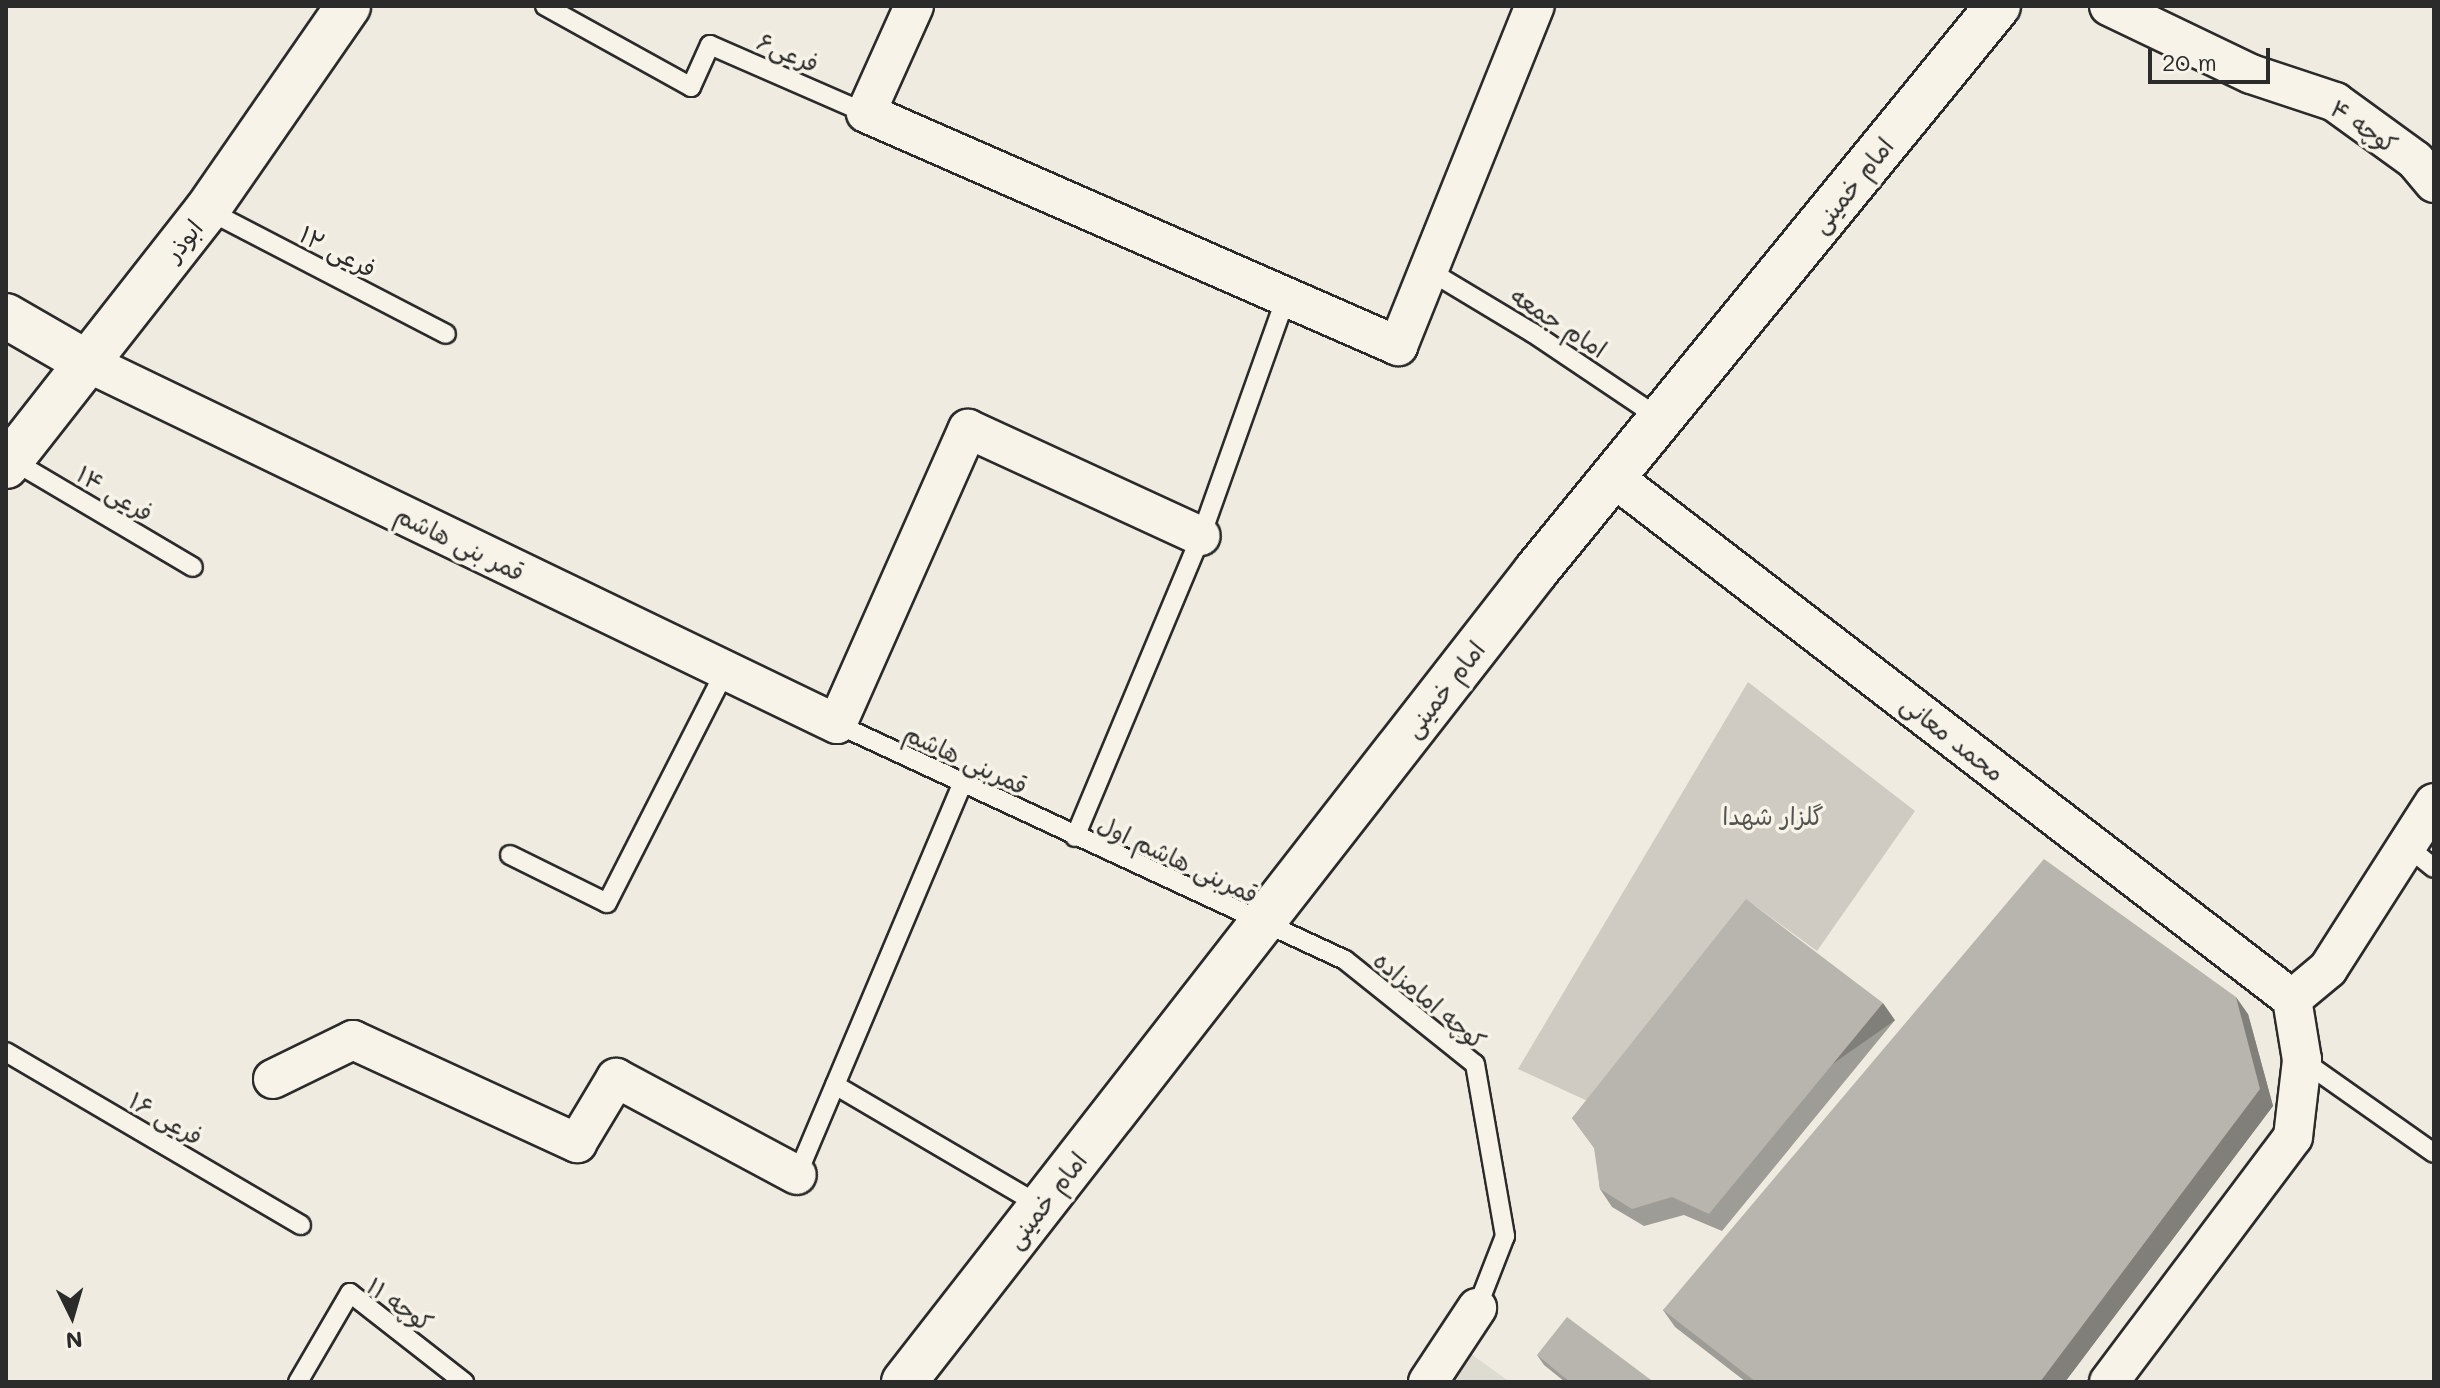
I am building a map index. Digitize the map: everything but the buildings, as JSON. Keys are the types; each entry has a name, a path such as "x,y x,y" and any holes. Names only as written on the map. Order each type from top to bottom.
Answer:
{"main road":[{"name":"ابوذر","path":"9,463 84,361 207,210 348,6"},
{"name":"امام خمینی","path":"904,1382 1613,477 1998,6"},
{"path":"6,316 84,361"}],"street":[{"path":"914,6 866,113 1287,294 1398,346 1535,6"},
{"name":"کوچه ۴","path":"2109,6 2251,74 2335,102 2415,160 2434,183"},
{"name":"قمر بنی هاشم","path":"84,361 837,724"},
{"path":"837,724 968,429 1201,536"},
{"name":"محمد معانی","path":"1613,477 2292,999"},
{"path":"2109,1382 2293,1137 2302,1060 2292,999 2328,969 2421,857 2434,803"},
{"path":"273,1079 353,1040 577,1143 616,1078 797,1175"},
{"path":"1428,1382 1477,1308"}],"lane":[{"name":"فرعی۶","path":"545,6 691,87 710,45 866,113"},
{"name":"فرعی ۱۲","path":"207,210 446,334"},
{"name":"امام جمعه","path":"1428,270 1661,419"},
{"path":"1075,837 1201,536 1287,294"},
{"name":"فرعی ۱۴","path":"9,463 193,567"},
{"path":"510,855 607,903 725,671"},
{"name":"قمربنی هاشم","path":"837,724 1075,837"},
{"path":"797,1175 962,784"},
{"name":"قمربنی هاشم اول","path":"1075,837 1261,924"},
{"name":"کوچه امامزاده","path":"1261,924 1345,960 1475,1064 1505,1236 1477,1308"},
{"name":"فرعی ۱۶","path":"6,1052 301,1225"},
{"path":"2302,1060 2434,1153"},
{"path":"835,1085 1041,1206"},
{"name":"کوچه ۱۱","path":"298,1382 350,1293 464,1382"}],"shaded area":[{"path":"1471,1354 1510,1382 1451,1382"}],"green space":[{"name":"گلزار شهدا","path":"1748,682 1915,811 1817,951 1754,905 1594,1104 1518,1069"}]}
